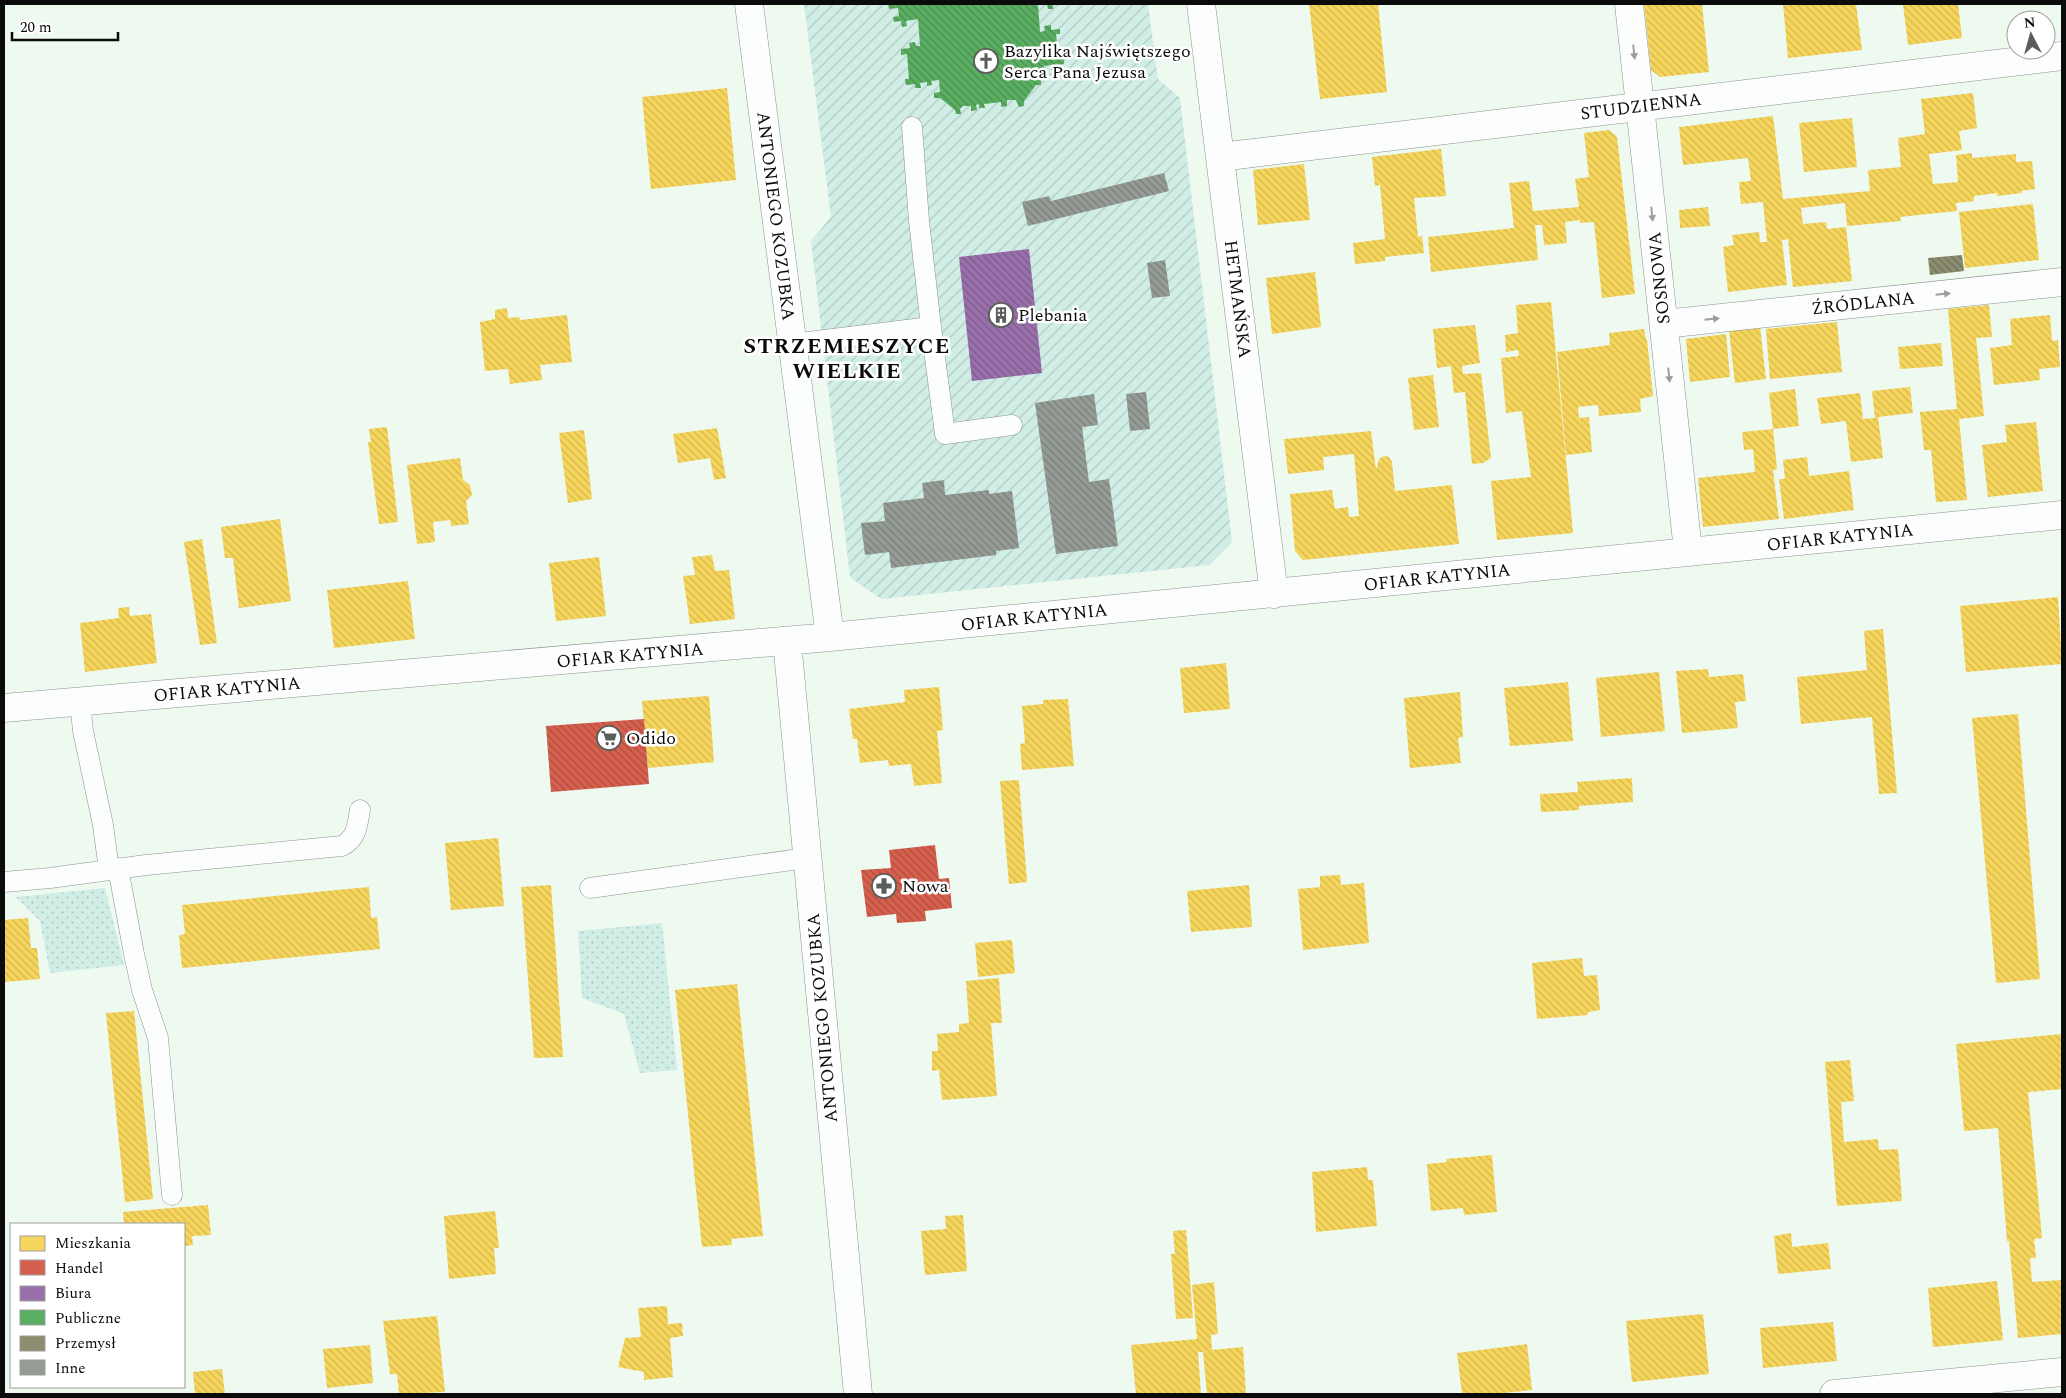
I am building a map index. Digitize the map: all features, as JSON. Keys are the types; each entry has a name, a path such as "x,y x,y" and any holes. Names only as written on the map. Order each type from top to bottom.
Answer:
{"street":[{"name":"ANTONIEGO KOZUBKA","path":"749,4 830,638"},
{"name":"HETMAŃSKA","path":"1201,4 1274,594"},
{"name":"SOSNOWA","path":"1629,4 1688,551"},
{"name":"STUDZIENNA","path":"1220,156 2062,56"},
{"name":"ŹRÓDLANA","path":"1664,324 2062,282"},
{"name":"OFIAR KATYNIA","path":"4,708 830,638 2062,515"},
{"name":"ANTONIEGO KOZUBKA","path":"787,641 858,1394"},
{"path":"1834,1394 2062,1372"}],"lane":[{"path":"912,127 919,221 945,434 1012,425"},
{"path":"792,344 931,327"},
{"path":"80,701 83,731 103,825 142,990 158,1038 172,1195"},
{"path":"4,882 342,846 351,841 356,833 360,810"},
{"path":"590,888 807,858"}],"shaded area":[{"path":"804,4 1148,4 1158,79 1180,98 1232,542 1209,565 881,599 850,577 811,241 831,217"},
{"path":"105,888 124,965 50,973 40,921 16,897"},
{"path":"662,923 677,1070 640,1073 624,1014 582,998 578,931"}],"building: Mieszkania":[{"path":"1309,4 1378,4 1387,92 1320,99"},
{"path":"1644,4 1702,4 1709,72 1660,77 1651,70"},
{"path":"1783,4 1856,4 1862,50 1788,58"},
{"path":"1903,4 1958,4 1962,38 1908,45"},
{"path":"727,88 736,180 651,189 642,97"},
{"path":"1973,93 1977,128 1959,131 1962,150 1929,154 1933,184 1958,182 1956,155 1972,153 1972,158 2016,154 2016,162 2032,161 2035,189 2021,191 2022,193 1997,196 1997,193 1974,196 1974,201 1956,203 1957,211 1900,217 1901,221 1847,226 1845,203 1801,208 1803,224 1826,222 1827,229 1846,227 1852,281 1793,287 1788,239 1782,240 1787,285 1728,292 1723,247 1734,245 1732,235 1759,232 1760,242 1767,242 1763,202 1741,204 1739,182 1751,181 1748,158 1683,165 1679,127 1773,116 1783,199 1870,191 1868,170 1901,167 1898,138 1925,134 1921,99"},
{"path":"1852,118 1857,167 1804,172 1799,123"},
{"path":"1609,130 1617,137 1635,294 1602,298 1594,222 1580,223 1580,220 1565,222 1567,243 1544,245 1542,225 1535,225 1538,260 1431,272 1428,237 1514,228 1509,183 1529,181 1533,211 1579,207 1575,179 1589,177 1584,133"},
{"path":"1441,149 1446,196 1414,198 1418,237 1422,236 1424,253 1385,257 1385,261 1355,264 1353,243 1385,239 1380,185 1375,186 1372,157"},
{"path":"1304,164 1310,220 1258,225 1253,170"},
{"path":"2033,204 2039,260 1965,268 1959,212"},
{"path":"1708,207 1710,226 1680,228 1679,210"},
{"path":"1315,272 1321,327 1272,334 1266,278"},
{"path":"1551,302 1573,533 1497,540 1491,481 1531,477 1522,411 1506,413 1501,358 1519,356 1518,350 1506,352 1505,335 1518,333 1516,305"},
{"path":"1989,305 1992,337 1976,338 1984,416 1959,419 1967,500 1936,502 1931,450 1924,450 1920,412 1957,409 1948,309"},
{"path":"507,308 508,318 519,317 520,320 567,315 572,362 540,365 542,380 510,384 508,369 485,371 480,322 495,319 495,310"},
{"path":"2050,315 2052,341 2058,340 2060,367 2039,369 2040,380 1994,385 1990,348 2012,345 2010,319"},
{"path":"1837,322 1842,372 1770,379 1766,329"},
{"path":"1475,325 1480,363 1462,366 1463,374 1481,373 1491,458 1483,463 1472,464 1465,392 1454,393 1451,366 1437,368 1433,329"},
{"path":"1760,327 1766,379 1735,383 1729,330"},
{"path":"1644,329 1647,340 1653,396 1640,399 1641,412 1599,416 1598,405 1578,407 1579,418 1589,417 1592,452 1566,455 1557,352 1610,345 1609,333"},
{"path":"1726,334 1730,377 1690,382 1686,339"},
{"path":"1941,343 1943,366 1900,369 1898,347"},
{"path":"1433,375 1439,427 1414,430 1408,378"},
{"path":"1910,387 1913,413 1878,417 1883,458 1851,462 1846,421 1821,424 1817,398 1860,393 1863,419 1875,418 1872,391"},
{"path":"1795,389 1799,426 1773,429 1769,393"},
{"path":"2036,422 2043,491 1988,497 1982,445 2007,442 2005,425"},
{"path":"387,427 398,522 379,524 368,442 371,442 369,429"},
{"path":"717,428 726,478 714,480 710,458 678,463 673,434"},
{"path":"1773,429 1777,469 1773,470 1779,519 1703,527 1698,478 1755,472 1753,449 1744,450 1742,432"},
{"path":"584,430 592,499 568,503 559,433"},
{"path":"1371,431 1376,470 1379,459 1384,456 1389,457 1392,462 1395,491 1452,485 1459,544 1303,560 1295,551 1290,494 1332,490 1335,509 1348,507 1349,517 1359,516 1354,454 1323,457 1324,470 1288,474 1284,439"},
{"path":"1807,457 1809,476 1849,471 1854,510 1784,519 1779,479 1785,479 1783,460"},
{"path":"460,458 463,480 470,485 472,495 466,501 469,524 451,526 450,520 433,522 435,542 417,544 407,465"},
{"path":"280,519 291,601 239,608 233,558 225,558 221,527"},
{"path":"202,539 217,643 200,645 184,542"},
{"path":"712,555 715,571 729,570 735,619 690,624 683,576 695,575 692,557"},
{"path":"599,557 606,616 556,621 549,563"},
{"path":"408,581 415,639 334,648 327,590"},
{"path":"2058,597 2062,664 1966,672 1960,606"},
{"path":"129,607 130,616 151,614 157,663 85,672 80,623 119,618 118,608"},
{"path":"1883,629 1897,793 1879,794 1872,717 1801,724 1797,677 1867,670 1864,631"},
{"path":"1226,663 1230,709 1184,713 1180,668"},
{"path":"1708,669 1709,677 1743,674 1746,701 1735,702 1738,728 1682,733 1676,671"},
{"path":"1659,672 1665,731 1601,737 1596,678"},
{"path":"1568,682 1573,741 1510,746 1504,688"},
{"path":"939,687 943,730 937,731 942,783 914,786 911,764 889,766 888,760 860,763 857,739 853,739 849,709 905,702 904,690"},
{"path":"1460,692 1463,737 1458,738 1461,763 1410,768 1404,698"},
{"path":"709,696 714,762 648,768 642,701"},
{"path":"1068,699 1074,766 1022,770 1020,744 1025,743 1022,706 1043,704 1043,700"},
{"path":"2018,714 2040,979 1996,983 1972,718"},
{"path":"1632,778 1633,802 1579,806 1579,810 1541,812 1540,794 1578,792 1577,782"},
{"path":"1019,780 1027,882 1009,884 1000,781"},
{"path":"498,838 504,906 451,910 445,843"},
{"path":"1340,875 1341,885 1364,883 1369,943 1303,950 1298,889 1320,887 1320,876"},
{"path":"551,885 563,1057 534,1058 521,887"},
{"path":"1249,885 1252,927 1191,932 1187,891"},
{"path":"369,887 371,918 377,917 380,949 182,968 179,935 185,934 182,905"},
{"path":"28,918 31,948 37,948 40,979 4,982 4,920"},
{"path":"1012,940 1015,973 978,977 975,943"},
{"path":"1582,958 1584,976 1597,975 1600,1010 1588,1012 1588,1015 1537,1019 1532,963"},
{"path":"999,978 1002,1023 991,1023 997,1096 942,1100 939,1070 932,1071 932,1051 938,1051 937,1034 959,1032 959,1024 969,1023 966,981"},
{"path":"737,984 763,1236 731,1239 732,1245 702,1247 675,990"},
{"path":"134,1011 153,1199 125,1202 106,1013"},
{"path":"2062,1034 2062,1089 2028,1092 2042,1238 2034,1239 2036,1258 2030,1258 2032,1282 2062,1280 2062,1334 2018,1338 2009,1241 2007,1241 1998,1128 1964,1131 1956,1044"},
{"path":"1850,1060 1854,1101 1841,1102 1844,1142 1878,1139 1879,1150 1898,1149 1902,1201 1837,1206 1825,1062"},
{"path":"1492,1155 1497,1212 1464,1215 1463,1208 1431,1211 1427,1164 1447,1162 1446,1159"},
{"path":"1367,1167 1368,1180 1373,1180 1377,1226 1316,1232 1312,1172"},
{"path":"208,1205 211,1235 192,1236 193,1245 185,1246 185,1223 124,1223 123,1212"},
{"path":"495,1211 499,1248 494,1248 496,1274 449,1279 444,1216"},
{"path":"963,1215 967,1271 925,1275 921,1231 946,1229 945,1216"},
{"path":"1186,1230 1193,1318 1176,1319 1171,1254 1175,1254 1173,1231"},
{"path":"1791,1233 1792,1247 1828,1243 1831,1269 1778,1274 1774,1236"},
{"path":"1997,1281 2003,1340 1933,1347 1928,1288"},
{"path":"1214,1282 1218,1334 1211,1335 1212,1350 1243,1347 1246,1394 1207,1394 1203,1352 1198,1352 1201,1394 1136,1394 1131,1345 1197,1339 1192,1285"},
{"path":"667,1306 668,1324 682,1323 683,1336 670,1338 673,1377 644,1380 644,1372 618,1367 625,1338 641,1337 638,1308"},
{"path":"1703,1314 1709,1374 1632,1382 1626,1321"},
{"path":"437,1316 445,1392 399,1394 397,1374 390,1374 383,1321"},
{"path":"1833,1322 1837,1361 1763,1368 1760,1328"},
{"path":"1527,1344 1532,1390 1494,1394 1462,1394 1457,1353"},
{"path":"370,1345 373,1383 327,1388 323,1349"},
{"path":"222,1369 225,1394 195,1394 193,1372"}],"building: Handel":[{"path":"644,719 649,784 551,792 546,726"},
{"path":"935,845 939,879 949,878 952,908 925,911 926,921 897,923 896,914 867,917 861,870 891,868 889,850"}],"building: Biura":[{"name":"Plebania","path":"1029,249 1042,373 972,381 959,257"}],"building: Publiczne":[{"name":"Bazylika Najświętszego Serca Pana Jezusa","path":"888,4 1038,4 1040,32 1045,31 1044,26 1051,25 1051,30 1060,29 1060,34 1056,34 1059,59 1064,58 1064,64 1056,65 1057,70 1051,70 1051,65 1044,66 1044,71 1039,72 1038,67 1032,68 1032,79 1041,80 1041,85 1036,85 1024,101 1024,106 1019,107 1016,100 1007,100 1007,106 1001,107 1001,102 984,104 985,108 979,108 979,104 976,105 977,110 971,111 971,106 963,106 960,109 961,114 956,114 955,110 940,98 934,98 934,93 940,92 939,80 931,81 932,85 927,86 927,82 920,83 921,88 915,88 915,84 906,85 905,79 909,79 907,54 901,55 901,49 910,48 909,43 915,42 916,46 920,46 918,19 906,21 907,26 902,27 901,21 894,22 893,17 899,16 898,8 889,9"},
{"name":"Bazylika Najświętszego Serca Pana Jezusa","path":"1047,4 1053,4 1053,9 1048,9"}],"building: Przemysł":[{"path":"1962,255 1964,271 1930,275 1928,258"}],"building: Inne":[{"path":"1164,173 1169,191 1028,226 1022,202 1049,196 1051,201"},
{"path":"1165,260 1170,296 1152,298 1147,263"},
{"path":"1146,392 1150,429 1130,431 1126,394"},
{"path":"1094,394 1098,425 1082,427 1089,482 1109,479 1118,546 1056,554 1035,403"},
{"path":"944,480 945,495 989,490 989,494 1012,491 1019,548 996,551 996,555 891,568 889,552 865,555 861,523 885,521 883,503 924,498 922,483"}],"place":[{"name":"Bazylika Najświętszego Serca Pana Jezusa","path":"986,61"},
{"name":"Plebania","path":"1001,315"},
{"name":"Odido","path":"609,738"},
{"name":"Nowa","path":"884,886"}],"district":[{"name":"STRZEMIESZYCE WIELKIE","path":"847,358"}]}
